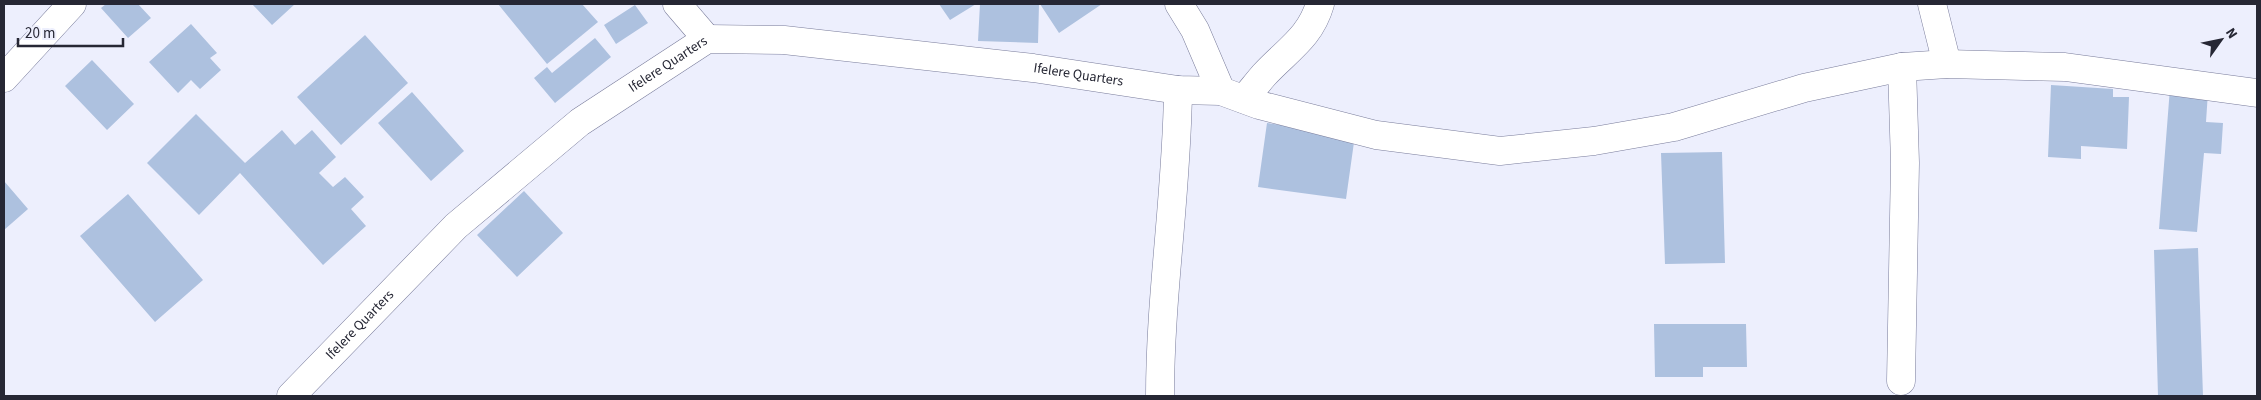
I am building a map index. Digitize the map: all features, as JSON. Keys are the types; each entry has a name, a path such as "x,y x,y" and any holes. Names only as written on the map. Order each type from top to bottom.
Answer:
{"street":[{"path":"4,78 72,4"},
{"path":"677,4 707,38"},
{"path":"1179,4 1233,95 1263,76 1303,38 1315,20 1320,4"},
{"path":"1932,4 1947,64"},
{"name":"Ifelere Quarters","path":"291,396 456,226 580,122 707,38 784,40 1033,68 1178,90 1233,95 1259,105 1376,135 1500,152 1594,141 1674,127 1804,88 1902,67 1947,64 2065,68 2257,93"},
{"path":"1901,381 1905,163 1902,67"},
{"path":"1160,396 1160,351 1178,135 1178,90"}],"building":[{"path":"106,4 138,4 151,18 128,38 101,8"},
{"path":"252,4 295,4 272,25"},
{"path":"498,4 582,4 598,22 547,64"},
{"path":"939,4 976,4 950,20"},
{"path":"980,4 1039,4 1038,43 978,41"},
{"path":"1040,4 1102,4 1059,33"},
{"path":"635,5 648,23 616,44 604,25"},
{"path":"191,24 217,53 210,58 221,70 200,89 191,80 178,93 149,62"},
{"path":"365,35 408,83 341,145 297,97"},
{"path":"595,38 611,57 555,103 534,78 547,67 552,73"},
{"path":"92,60 134,104 107,130 65,86"},
{"path":"2051,85 2113,89 2113,97 2129,97 2127,149 2081,146 2081,159 2048,157"},
{"path":"2170,88 2208,92 2206,122 2223,123 2221,154 2204,153 2197,232 2159,229"},
{"path":"412,92 464,151 431,181 378,123"},
{"path":"196,114 245,163 282,130 295,145 312,130 336,157 319,173 333,187 345,177 364,197 351,209 366,226 323,265 240,173 199,215 147,163"},
{"path":"1267,123 1355,135 1346,199 1258,187"},
{"path":"1722,152 1725,263 1665,264 1661,153"},
{"path":"4,181 28,209 4,230"},
{"path":"524,191 563,233 517,277 477,235"},
{"path":"128,194 203,280 155,322 80,236"},
{"path":"2198,248 2203,396 2158,396 2154,250"},
{"path":"1654,324 1746,324 1747,367 1703,367 1703,377 1655,377"}]}
